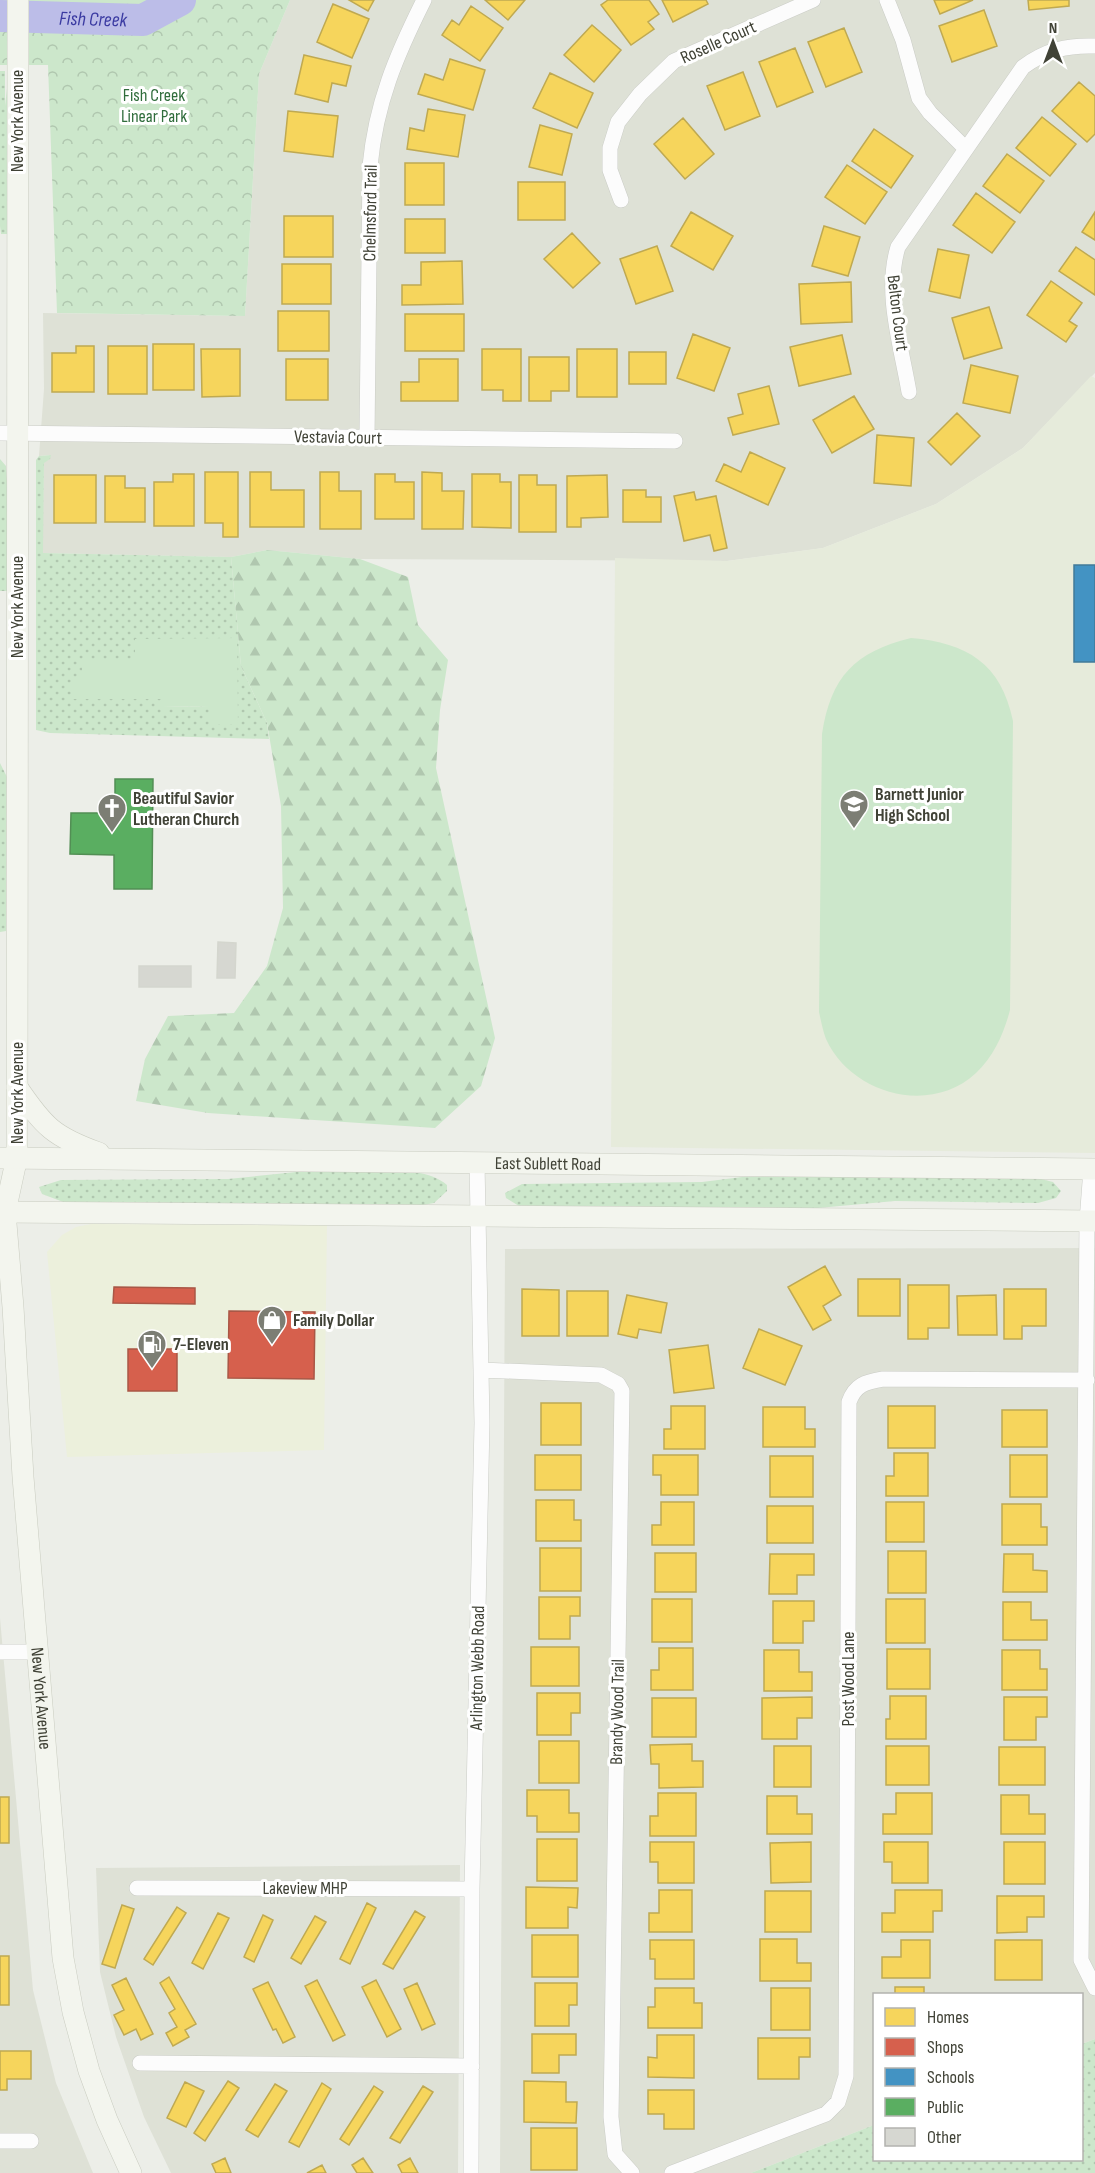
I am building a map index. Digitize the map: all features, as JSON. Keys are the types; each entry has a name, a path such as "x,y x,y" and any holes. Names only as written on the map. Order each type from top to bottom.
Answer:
{"main road":[{"name":"New York Avenue","path":"18,0 8,433 8,743 17,1087 2,1209 14,1307 21,1456 65,1973 89,2071 107,2120 131,2173"},
{"path":"17,1087 44,1124 61,1138 117,1160"},
{"name":"East Sublett Road","path":"9,1157 117,1160 1093,1169"},
{"path":"2,1209 1091,1221"},
{"path":"0,1288 14,1307"}],"street":[{"name":"Chelmsford Trail","path":"367,437 370,166 374,128 384,87 424,0"},
{"name":"Roselle Court","path":"621,200 610,170 610,148 618,122 640,94 674,61 813,0"},
{"path":"887,0 903,40 919,98 930,113 965,148"},
{"name":"Belton Court","path":"909,392 891,268 898,247 1023,67 1040,55 1070,45 1095,46"},
{"name":"Vestavia Court","path":"8,433 675,441"},
{"name":"Arlington Webb Road","path":"471,2173 472,1889 482,1370 477,1163"},
{"path":"1093,1169 1087,1380 1081,1960 1093,1987"},
{"name":"Brandy Wood Trail","path":"482,1370 601,1375 618,1384 622,1391 611,2117 615,2154 632,2173"},
{"name":"Post Wood Lane","path":"672,2173 826,2114 838,2102 846,2076 849,1402 853,1392 859,1385 883,1380 1087,1380"},
{"path":"0,1652 38,1652"},
{"name":"Lakeview MHP","path":"137,1888 472,1889"},
{"path":"140,2063 472,2066"},
{"path":"0,2141 31,2141"}],"shaded area":[{"path":"290,0 1095,0 1095,373 1023,448 936,504 823,548 727,561 360,559 267,550 231,557 42,553 44,462 50,455 39,456 44,389 43,313 245,316 259,74"},
{"name":"Barnett Junior High School","path":"1091,376 1095,378 1095,1153 611,1147 615,558 727,561 823,548 936,504 1023,448"},
{"path":"91,1224 327,1225 324,1450 67,1457 47,1252 62,1235 76,1227"},
{"path":"1095,1248 1095,2039 1083,2044 1083,1993 873,1993 873,2125 751,2173 500,2173 505,1249"},
{"path":"0,1618 33,1990 56,2083 93,2173 0,2173"},
{"path":"460,1865 458,2173 171,2173 144,2117 116,2037 100,1972 96,1868"}],"green space":[{"name":"Fish Creek Linear Park","path":"0,0 290,0 259,74 245,316 57,313 48,65 0,65"},
{"path":"0,71 5,71 5,106 9,71 8,234 1,234 0,226"},
{"path":"51,455 50,459 44,463 43,553 231,557 241,666 267,723 269,739 50,733 36,730 36,460 39,456","holes":["135,639 237,724 209,723 209,706 164,707 163,699 72,699 72,679 82,679 82,660 135,660"]},
{"path":"0,459 6,466 7,481 7,591 0,591"},
{"path":"267,550 360,559 408,577 418,625 448,660 440,710 436,768 495,1038 481,1086 435,1128 208,1113 136,1101 145,1059 168,1016 234,1013 267,966 283,908 281,806 267,723 241,666 231,557"},
{"path":"237,638 238,724 209,724 209,706 163,707 163,699 72,699 72,679 82,679 82,660 135,660 135,639"},
{"path":"911,638 949,645 965,651 978,660 1000,684 1013,721 1010,1010 998,1044 976,1073 957,1086 937,1094 915,1096 893,1093 872,1085 854,1074 838,1058 826,1039 819,1012 822,734 826,714 839,682 860,659 891,644"},
{"path":"0,763 7,777 6,931 0,932"},
{"path":"316,1170 403,1170 435,1178 447,1185 447,1191 434,1203 423,1205 66,1203 42,1194 39,1187 61,1180 228,1179"},
{"path":"826,1175 1037,1178 1053,1182 1061,1191 1056,1198 1038,1203 895,1201 818,1208 519,1206 506,1198 505,1193 522,1184 702,1182 742,1177"},
{"path":"1095,2039 1095,2173 751,2173 873,2125 873,2161 1083,2161 1083,2044"}],"building: Homes":[{"path":"349,0 374,0 368,11"},
{"path":"485,0 525,0 508,20"},
{"path":"608,0 649,0 659,14 648,22 654,29 631,45 601,5"},
{"path":"662,0 706,0 708,4 673,22"},
{"path":"934,0 973,0 940,14"},
{"path":"1028,0 1069,0 1069,6 1029,10"},
{"path":"333,4 369,19 352,58 317,42"},
{"path":"471,6 503,28 480,61 442,35 452,20 459,25"},
{"path":"984,10 997,46 952,62 939,26"},
{"path":"592,25 621,50 594,82 564,55"},
{"path":"844,28 862,72 826,87 808,42"},
{"path":"795,48 813,92 777,107 759,62"},
{"path":"304,55 351,66 346,86 332,83 328,102 295,94"},
{"path":"450,59 485,70 473,110 418,94 425,74 443,80"},
{"path":"743,72 760,116 725,130 707,86"},
{"path":"550,73 593,93 577,128 533,108"},
{"path":"1079,82 1095,96 1095,134 1087,142 1052,111"},
{"path":"428,109 465,115 458,157 407,149 410,128 424,131"},
{"path":"288,111 338,116 333,157 284,151"},
{"path":"1042,117 1076,144 1050,176 1016,148"},
{"path":"683,118 714,154 685,179 654,144"},
{"path":"540,125 572,134 562,175 529,167"},
{"path":"874,129 913,156 891,188 852,161"},
{"path":"1007,154 1044,181 1020,213 983,186"},
{"path":"405,163 444,163 444,205 405,205"},
{"path":"847,165 887,192 865,224 825,197"},
{"path":"518,182 565,182 565,220 518,220"},
{"path":"976,193 1015,222 992,253 953,225"},
{"path":"691,212 733,236 713,270 671,246"},
{"path":"1095,212 1095,240 1082,232"},
{"path":"284,216 333,216 333,257 284,257"},
{"path":"405,219 445,219 445,253 405,253"},
{"path":"824,226 860,237 848,276 812,266"},
{"path":"572,233 600,263 573,288 544,259"},
{"path":"657,246 673,291 636,304 620,259"},
{"path":"1076,247 1095,260 1095,295 1059,271"},
{"path":"938,249 969,255 960,298 929,291"},
{"path":"462,261 463,304 402,305 402,285 421,285 421,262"},
{"path":"282,264 331,264 331,304 282,304"},
{"path":"1051,281 1082,303 1069,321 1077,326 1066,342 1027,315"},
{"path":"851,282 852,322 801,324 799,284"},
{"path":"989,307 1002,348 964,359 952,318"},
{"path":"278,311 329,311 329,351 278,351"},
{"path":"405,314 464,314 464,351 405,351"},
{"path":"693,334 730,348 714,391 677,378"},
{"path":"842,335 851,374 799,386 790,347"},
{"path":"153,344 194,344 194,390 153,390"},
{"path":"76,346 94,346 94,392 52,392 52,353 76,353"},
{"path":"108,346 147,346 147,394 108,394"},
{"path":"201,349 240,349 240,396 202,397"},
{"path":"482,349 521,349 521,401 503,401 503,390 482,390"},
{"path":"577,349 617,349 617,397 577,397"},
{"path":"629,352 666,352 666,384 629,384"},
{"path":"529,357 569,357 569,391 551,391 551,401 529,401"},
{"path":"286,359 328,359 328,400 286,400"},
{"path":"419,359 458,359 458,401 401,401 401,382 419,382"},
{"path":"971,365 1018,376 1010,413 963,403"},
{"path":"769,386 779,424 733,435 728,418 743,414 738,394"},
{"path":"854,396 874,429 832,453 813,420"},
{"path":"957,413 980,436 951,465 928,442"},
{"path":"877,435 914,438 911,486 874,483"},
{"path":"750,452 785,468 768,505 716,481 724,464 741,472"},
{"path":"205,472 238,472 238,537 223,537 223,523 205,523"},
{"path":"250,472 271,472 271,490 304,490 304,527 250,527"},
{"path":"320,472 339,472 339,491 361,491 361,529 320,529"},
{"path":"422,472 442,473 442,491 464,491 463,529 422,529"},
{"path":"173,474 194,474 194,526 154,526 154,482 173,482"},
{"path":"375,474 395,474 395,482 414,482 414,519 375,519"},
{"path":"472,474 500,474 500,482 511,482 511,528 472,527"},
{"path":"54,475 96,475 96,523 54,523"},
{"path":"519,475 537,475 537,485 556,485 556,532 519,532"},
{"path":"607,475 608,517 581,518 581,527 567,527 567,476"},
{"path":"105,476 125,476 125,488 145,488 145,522 105,522"},
{"path":"623,490 646,490 646,497 661,497 661,522 623,522"},
{"path":"694,492 696,500 716,496 727,548 714,551 710,535 684,541 674,496"},
{"path":"825,1266 841,1295 823,1306 831,1320 813,1330 788,1287"},
{"path":"858,1279 900,1279 900,1316 858,1316"},
{"path":"908,1285 949,1285 949,1328 928,1328 928,1339 908,1339"},
{"path":"522,1289 559,1290 559,1336 522,1336"},
{"path":"1004,1289 1046,1289 1046,1326 1022,1326 1022,1339 1004,1339"},
{"path":"567,1291 608,1291 608,1336 567,1336"},
{"path":"627,1295 667,1303 661,1333 639,1329 637,1338 618,1334"},
{"path":"996,1295 997,1335 958,1335 957,1296"},
{"path":"759,1329 802,1346 785,1385 743,1368"},
{"path":"708,1345 714,1388 674,1393 669,1350"},
{"path":"541,1403 581,1403 581,1445 541,1445"},
{"path":"671,1406 705,1406 705,1449 664,1449 664,1429 671,1429"},
{"path":"888,1406 935,1406 935,1448 888,1448"},
{"path":"763,1407 805,1407 805,1429 815,1429 815,1447 763,1447"},
{"path":"1002,1410 1047,1410 1047,1447 1002,1447"},
{"path":"894,1453 928,1453 928,1496 886,1496 886,1476 894,1476"},
{"path":"535,1455 581,1455 581,1490 535,1490"},
{"path":"653,1455 698,1455 698,1495 661,1495 661,1475 653,1475"},
{"path":"1010,1455 1047,1455 1047,1497 1010,1497"},
{"path":"770,1456 813,1456 813,1497 770,1497"},
{"path":"536,1500 574,1500 574,1520 581,1520 581,1541 536,1541"},
{"path":"661,1502 694,1502 694,1545 652,1545 652,1525 661,1525"},
{"path":"886,1502 924,1502 924,1542 886,1542"},
{"path":"1002,1504 1041,1504 1041,1527 1047,1527 1047,1545 1002,1545"},
{"path":"767,1506 813,1506 813,1543 767,1543"},
{"path":"540,1548 581,1548 581,1591 540,1591"},
{"path":"888,1551 926,1551 926,1593 888,1593"},
{"path":"655,1553 696,1553 696,1592 655,1592"},
{"path":"770,1554 814,1554 814,1575 797,1575 797,1594 769,1594"},
{"path":"1004,1554 1033,1554 1033,1570 1047,1571 1047,1592 1003,1592"},
{"path":"539,1597 580,1597 580,1616 570,1616 570,1639 539,1639"},
{"path":"652,1599 692,1599 692,1642 652,1642"},
{"path":"886,1599 925,1599 925,1643 886,1643"},
{"path":"773,1601 814,1601 814,1621 803,1621 803,1643 773,1643"},
{"path":"1003,1602 1031,1602 1031,1620 1047,1620 1047,1640 1003,1640"},
{"path":"531,1647 579,1647 579,1686 531,1686"},
{"path":"659,1648 693,1648 693,1690 651,1690 651,1670 659,1670"},
{"path":"887,1649 930,1649 930,1689 887,1689"},
{"path":"764,1650 799,1650 799,1672 812,1672 812,1691 764,1691"},
{"path":"1002,1650 1040,1650 1040,1669 1047,1669 1047,1690 1002,1690"},
{"path":"537,1693 580,1693 580,1713 571,1713 571,1735 537,1735"},
{"path":"890,1696 926,1696 926,1739 886,1739 886,1719 890,1719"},
{"path":"812,1697 812,1718 797,1718 797,1739 762,1739 762,1698"},
{"path":"1004,1697 1047,1697 1047,1717 1036,1717 1036,1740 1004,1740"},
{"path":"652,1698 696,1698 696,1737 652,1737"},
{"path":"539,1741 579,1741 579,1783 539,1783"},
{"path":"692,1744 692,1761 703,1761 703,1787 659,1788 659,1764 651,1764 650,1745"},
{"path":"774,1746 811,1746 811,1787 774,1787"},
{"path":"886,1746 929,1746 929,1785 886,1785"},
{"path":"999,1747 1045,1747 1045,1785 999,1785"},
{"path":"527,1790 569,1790 569,1813 579,1813 579,1832 537,1832 537,1816 527,1816"},
{"path":"658,1793 696,1793 696,1836 650,1836 650,1816 658,1816"},
{"path":"896,1793 932,1793 932,1834 883,1834 883,1814 896,1814"},
{"path":"1001,1795 1029,1795 1029,1814 1045,1814 1045,1834 1001,1834"},
{"path":"767,1796 797,1796 797,1814 812,1814 812,1834 767,1834"},
{"path":"0,1797 9,1797 9,1843 0,1843"},
{"path":"537,1839 577,1839 577,1881 537,1881"},
{"path":"650,1842 694,1842 694,1883 658,1883 658,1862 650,1862"},
{"path":"811,1842 811,1882 771,1883 770,1843"},
{"path":"884,1842 928,1842 928,1883 892,1883 892,1862 884,1862"},
{"path":"1004,1842 1045,1842 1045,1884 1004,1884"},
{"path":"526,1887 578,1888 577,1908 568,1907 568,1928 526,1928"},
{"path":"659,1890 692,1890 692,1932 649,1932 649,1913 659,1913"},
{"path":"895,1890 942,1890 942,1911 933,1911 933,1932 882,1932 882,1913 895,1913"},
{"path":"765,1891 811,1891 811,1932 765,1932"},
{"path":"997,1896 1044,1896 1044,1917 1027,1917 1027,1932 997,1933"},
{"path":"367,1903 376,1908 350,1964 340,1959"},
{"path":"122,1905 134,1909 115,1968 102,1964"},
{"path":"177,1907 186,1913 153,1965 144,1959"},
{"path":"415,1911 425,1917 393,1969 383,1964"},
{"path":"218,1913 229,1918 203,1969 192,1963"},
{"path":"263,1915 273,1920 254,1962 244,1957"},
{"path":"315,1916 326,1922 301,1964 291,1958"},
{"path":"532,1935 578,1935 578,1977 532,1977"},
{"path":"760,1939 797,1939 797,1963 811,1963 811,1981 760,1981"},
{"path":"650,1940 694,1940 694,1979 655,1979 655,1959 650,1959"},
{"path":"901,1940 930,1940 930,1978 882,1978 882,1957 901,1957"},
{"path":"995,1940 1042,1940 1042,1980 995,1980"},
{"path":"0,1956 9,1956 9,2005 0,2005"},
{"path":"169,1977 196,2024 185,2030 189,2037 173,2046 166,2033 177,2027 169,2013 175,2009 160,1983"},
{"path":"126,1978 153,2034 141,2040 136,2029 124,2035 114,2015 124,2010 112,1985"},
{"path":"317,1980 345,2035 333,2041 305,1986"},
{"path":"376,1980 401,2029 387,2037 362,1987"},
{"path":"268,1982 295,2037 283,2043 276,2029 273,2030 253,1989"},
{"path":"417,1983 435,2024 422,2030 404,1989"},
{"path":"535,1983 577,1983 577,2005 569,2005 569,2026 535,2026"},
{"path":"895,1987 924,1987 924,1993 895,1993"},
{"path":"655,1988 694,1988 694,2003 702,2003 702,2028 648,2028 648,2007 655,2007"},
{"path":"771,1988 810,1988 810,2030 771,2030"},
{"path":"532,2034 576,2034 576,2055 559,2055 559,2073 532,2073"},
{"path":"657,2035 694,2035 694,2078 648,2077 648,2057 657,2058"},
{"path":"758,2038 810,2038 810,2057 799,2057 799,2079 758,2079"},
{"path":"0,2051 31,2051 31,2079 7,2079 7,2090 0,2090"},
{"path":"228,2081 239,2088 205,2141 194,2133"},
{"path":"524,2081 566,2082 566,2102 577,2102 576,2123 524,2122"},
{"path":"185,2082 204,2091 186,2127 167,2118"},
{"path":"322,2083 331,2089 299,2147 289,2142"},
{"path":"275,2084 287,2091 258,2137 246,2130"},
{"path":"374,2086 383,2092 349,2145 340,2139"},
{"path":"423,2086 433,2092 400,2143 390,2138"},
{"path":"648,2090 694,2090 694,2129 664,2129 664,2114 648,2114"},
{"path":"531,2128 577,2128 577,2170 531,2170"},
{"path":"225,2158 231,2173 216,2173 212,2164"},
{"path":"363,2158 373,2173 357,2173 352,2165"},
{"path":"410,2158 418,2173 402,2173 398,2165"},
{"path":"322,2165 326,2173 307,2173"}],"building: Shops":[{"path":"114,1287 195,1288 195,1304 113,1303"},
{"name":"Family Dollar","path":"229,1311 315,1312 314,1379 228,1378"},
{"name":"7-Eleven","path":"128,1349 177,1349 177,1391 128,1391"}],"building: Schools":[{"path":"1074,565 1095,565 1095,662 1074,662"}],"building: Public":[{"name":"Beautiful Savior Lutheran Church","path":"115,779 153,779 152,889 114,889 114,855 70,854 71,813 115,813"}],"building: Other":[{"path":"218,942 236,943 235,978 217,978"},
{"path":"139,966 191,966 191,987 139,987"}],"waterway":[{"name":"Fish Creek","path":"0,16 143,20 180,0"}],"place":[{"name":"Barnett Junior High School","path":"854,830"},
{"name":"Beautiful Savior Lutheran Church","path":"112,834"},
{"name":"Family Dollar","path":"272,1346"},
{"name":"7-Eleven","path":"152,1370"}]}
